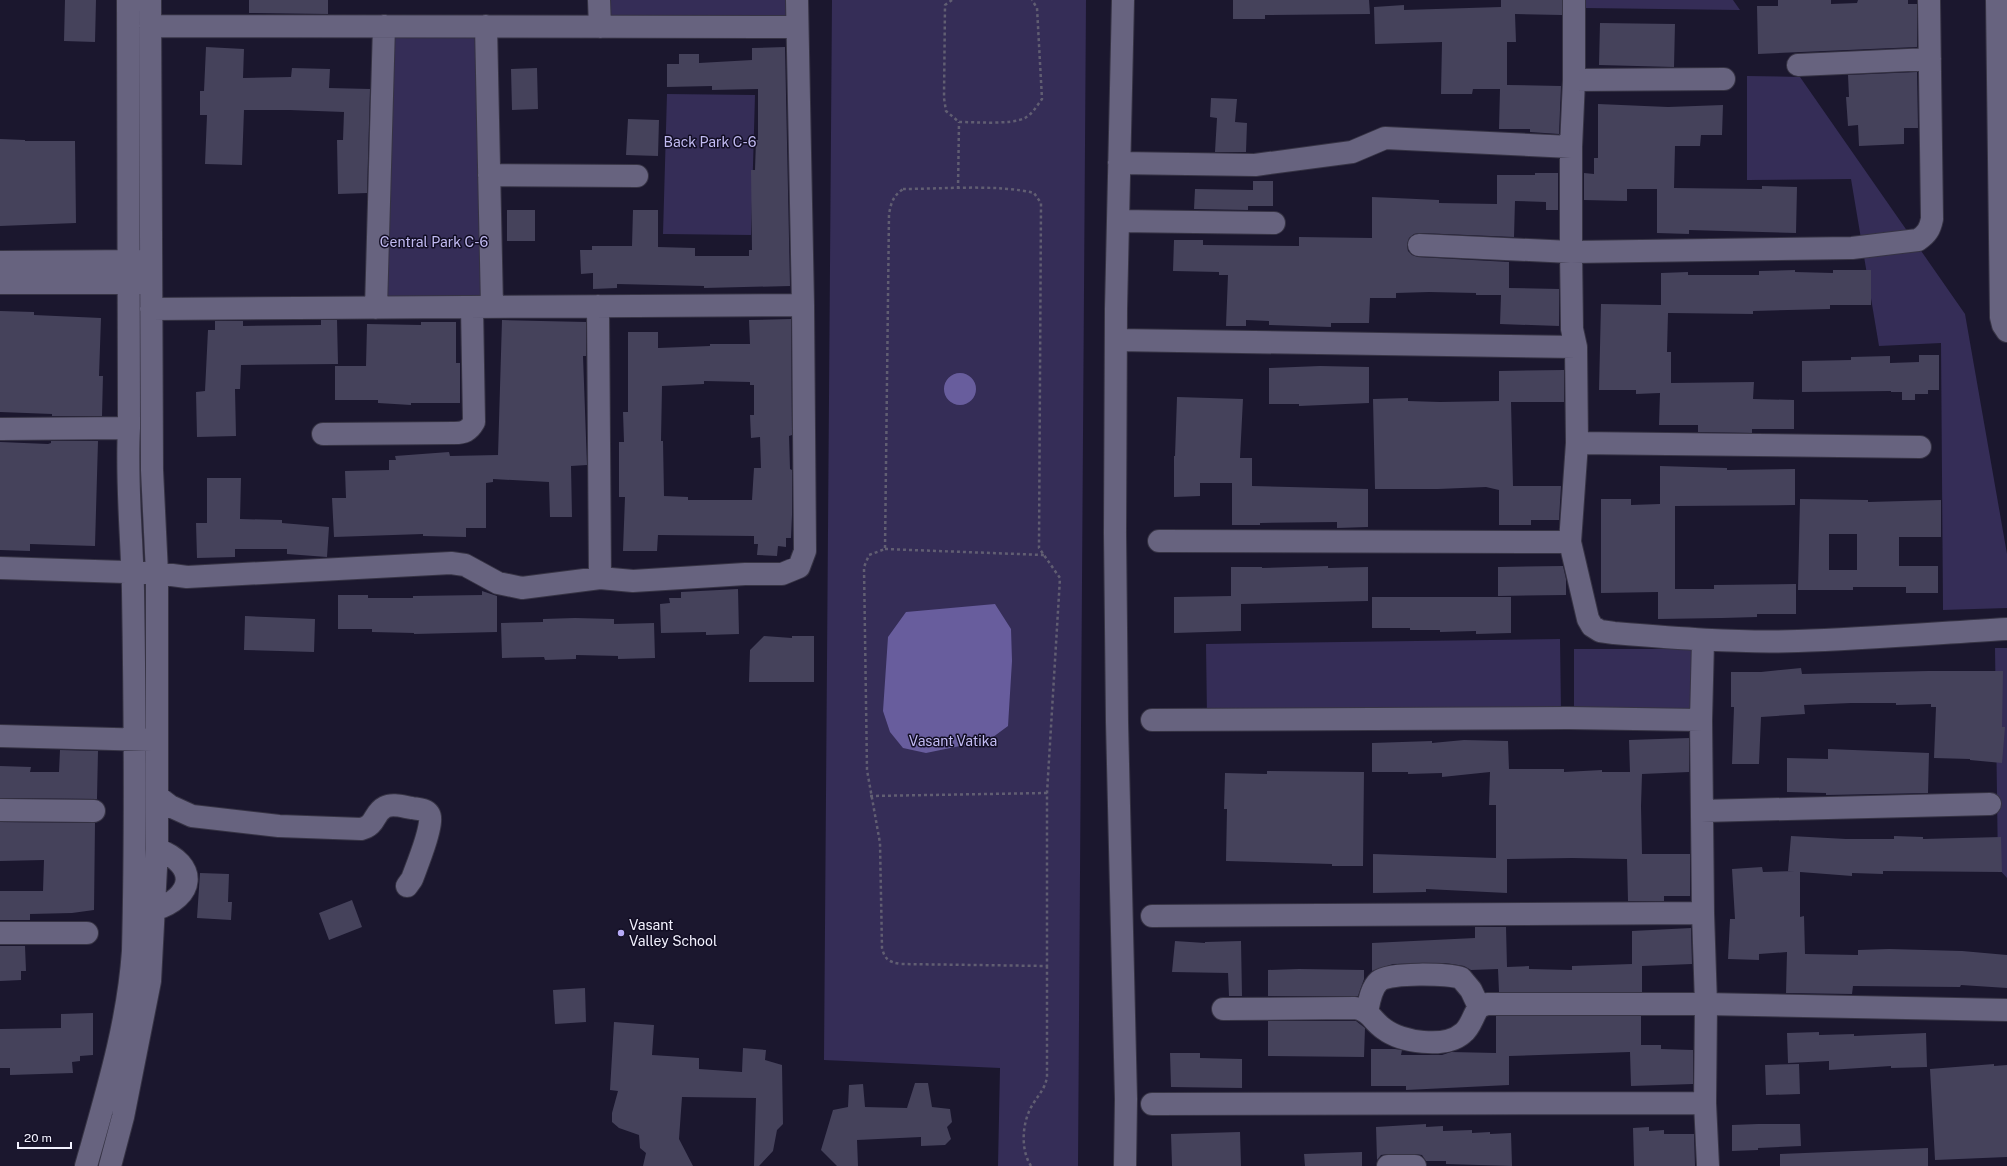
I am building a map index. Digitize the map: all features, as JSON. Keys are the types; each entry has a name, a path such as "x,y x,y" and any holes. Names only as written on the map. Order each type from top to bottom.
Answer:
{"street":[{"path":"86,1166 107,1093 131,984 134,920 136,739 133,572 127,468 129,428 127,284 128,0"},
{"path":"110,1166 123,1117 150,981 157,849 158,740 156,573 152,470 150,0"},
{"path":"599,0 600,27"},
{"path":"0,568 156,573 188,577 451,563 465,565 498,583 522,588 600,578 633,581 672,580 745,574 782,574 799,567 805,551 803,305 797,0"},
{"path":"1123,0 1116,340 1117,706 1126,1099 1125,1166"},
{"path":"1574,0 1574,80 1571,147 1571,252 1572,329 1576,347 1577,443 1570,542 1586,612 1592,626 1600,631 1614,633 1703,641 1799,641 2007,629"},
{"path":"1418,245 1571,252 1852,248 1918,240 1926,235 1930,229 1932,219 1929,0"},
{"path":"1997,0 2003,146 2001,317 2002,325 2007,331"},
{"path":"150,26 797,27"},
{"path":"376,308 384,26"},
{"path":"323,434 463,433 471,429 474,422 489,175 486,26"},
{"path":"1798,65 1930,59"},
{"path":"1574,80 1724,79"},
{"path":"1119,163 1255,165 1352,152 1385,138 1571,147"},
{"path":"489,175 637,176"},
{"path":"1118,220 1274,223"},
{"path":"0,262 151,261"},
{"path":"0,283 127,284 151,282"},
{"path":"151,310 803,305"},
{"path":"598,306 600,578"},
{"path":"1116,340 1576,347"},
{"path":"0,430 129,428"},
{"path":"1577,443 1920,447"},
{"path":"1159,541 1570,542"},
{"path":"1703,641 1702,913 1706,1004 1705,1103 1708,1166"},
{"path":"1152,720 1552,718 1702,720"},
{"path":"0,736 158,740"},
{"path":"157,796 170,806 192,816 279,826 362,829 370,827 375,821 379,811 386,806 393,805 423,810 427,812 431,818 412,879 407,886"},
{"path":"1702,811 1990,804"},
{"path":"0,810 94,811"},
{"path":"154,910 167,906 176,900 184,891 187,880 184,866 177,858 157,849"},
{"path":"1152,916 1702,913"},
{"path":"0,933 87,933"},
{"path":"1367,1012 1372,990 1379,981 1385,977 1398,976 1455,976 1461,978 1471,990 1479,1007"},
{"path":"1223,1009 1355,1008 1367,1012 1382,1029 1393,1036 1429,1043 1444,1042 1464,1033 1479,1007 1487,1004 1706,1004 2007,1010"},
{"path":"1152,1104 1705,1103"},
{"path":"1388,1166 1415,1166"}],"path":[{"path":"952,0 945,5 944,98 946,111 958,122 1016,121 1026,117 1036,108 1042,99 1037,8 1032,0"},
{"path":"958,122 958,189"},
{"path":"885,549 888,243 892,201 896,194 903,189 1025,191 1034,193 1040,203 1039,548 1060,578 1048,793 1047,966 1049,1053 1047,1077 1042,1092 1033,1104 1027,1116 1024,1131 1025,1152 1031,1166"},
{"path":"1044,555 885,549 869,555 864,567 867,770 870,796 880,843 882,948 884,956 889,962 901,964 1047,966"},
{"path":"870,796 1048,793"}],"green space":[{"path":"599,0 797,0 797,19 600,27"},
{"name":"Vasant Vatika","path":"832,0 1086,0 1078,1166 998,1166 1000,1068 824,1060"},
{"path":"1584,0 1733,0 1740,10 1584,8"},
{"name":"Central Park C-6","path":"384,26 486,26 489,297 379,297"},
{"path":"1747,76 1800,77 1965,314 2007,554 2007,608 1943,610 1941,343 1879,346 1851,179 1747,180"},
{"name":"Back Park C-6","path":"667,94 755,95 751,235 663,234"},
{"path":"1560,639 1561,712 1207,717 1206,644"},
{"path":"1995,648 2007,648 2007,878 1998,868"},
{"path":"1574,649 1699,649 1698,716 1574,716"}],"shaded area":[{"path":"960,373 966,374 973,380 976,389 975,395 969,402 960,405 954,404 947,398 944,389 945,383 951,376"},
{"path":"995,604 1011,629 1012,661 1008,726 989,740 926,753 903,748 890,732 883,711 888,637 906,612"}],"building":[{"path":"65,0 96,0 95,42 64,41"},
{"path":"249,0 328,0 328,14 249,13"},
{"path":"1233,0 1369,0 1370,14 1265,15 1265,19 1233,19"},
{"path":"1501,0 1562,0 1562,15 1515,14 1516,42 1507,42 1507,85 1561,86 1559,134 1530,132 1530,129 1499,129 1500,89 1473,89 1472,94 1441,94 1442,42 1375,44 1374,7 1404,5 1404,10 1501,7"},
{"path":"1778,0 1831,0 1831,4 1857,3 1858,0 1908,0 1908,4 1917,4 1917,47 1758,54 1757,6 1778,6"},
{"path":"1600,23 1675,24 1674,67 1599,65"},
{"path":"206,47 244,49 243,78 291,77 292,68 330,69 329,88 370,89 367,193 338,194 337,140 343,140 344,112 244,110 242,165 205,164 207,115 200,115 200,91 204,91"},
{"path":"785,47 790,286 704,288 704,286 617,284 617,288 593,289 593,273 581,274 580,250 592,250 592,246 632,246 633,210 658,210 658,247 695,248 695,256 749,256 749,250 752,250 751,170 755,170 756,140 758,140 758,89 712,90 712,86 667,87 667,64 679,64 679,54 699,54 699,63 752,60 752,48"},
{"path":"537,68 538,109 512,110 511,69"},
{"path":"1917,72 1918,128 1904,128 1904,144 1859,146 1858,125 1848,126 1846,97 1849,97 1848,75"},
{"path":"1211,98 1237,99 1235,122 1247,123 1246,152 1215,152 1217,118 1210,117"},
{"path":"1598,104 1668,107 1723,105 1722,135 1701,135 1700,146 1675,146 1674,188 1762,189 1762,186 1797,187 1796,233 1689,230 1689,234 1657,233 1657,189 1627,189 1627,201 1584,200 1584,173 1594,174 1594,158 1598,158"},
{"path":"628,119 659,120 658,156 626,155"},
{"path":"0,139 25,141 75,141 76,223 0,226"},
{"path":"1535,173 1558,173 1558,210 1546,210 1546,202 1515,201 1514,237 1420,233 1414,234 1409,238 1407,245 1408,251 1412,255 1418,257 1509,262 1509,288 1559,289 1559,326 1500,324 1501,295 1429,292 1396,293 1396,298 1370,298 1369,323 1331,323 1331,327 1269,325 1269,321 1246,320 1246,326 1226,326 1228,275 1219,275 1219,272 1173,271 1174,240 1203,240 1203,245 1299,246 1299,237 1372,238 1372,197 1439,200 1439,203 1497,204 1497,175 1535,175"},
{"path":"1253,181 1273,181 1273,206 1248,206 1248,210 1194,209 1195,189 1253,190"},
{"path":"507,210 535,210 535,241 507,241"},
{"path":"1795,270 1795,272 1833,273 1833,270 1871,270 1871,305 1830,305 1830,309 1753,311 1753,314 1668,313 1667,352 1671,352 1671,383 1754,382 1753,399 1794,400 1794,429 1752,429 1752,433 1698,432 1698,425 1659,425 1660,393 1636,394 1636,390 1599,390 1601,304 1661,305 1661,273 1688,272 1688,275 1759,275 1759,271"},
{"path":"0,311 34,312 34,315 101,318 99,376 103,376 102,416 52,416 52,414 0,412"},
{"path":"791,319 792,435 789,436 790,469 792,470 791,538 786,538 786,547 778,546 777,556 757,555 758,544 754,544 754,536 658,535 657,551 623,551 625,497 619,497 619,442 624,442 623,412 628,412 628,332 658,332 658,348 710,346 710,344 750,344 749,320","holes":["704,381 750,382 750,385 754,385 754,415 750,415 751,438 760,437 761,468 754,468 752,500 688,500 688,497 664,496 663,441 661,441 662,386 704,384"]},
{"path":"321,320 337,320 338,364 241,365 240,389 235,389 236,436 197,437 196,392 205,391 208,330 215,330 215,321 243,321 243,326 321,325"},
{"path":"502,320 586,322 586,356 583,356 587,465 571,466 572,517 550,517 549,482 493,479 493,482 486,483 486,528 466,528 466,537 423,536 423,534 334,537 332,498 346,498 345,471 389,470 389,460 396,460 395,456 449,452 450,456 498,455"},
{"path":"421,322 456,322 456,363 460,363 460,403 411,403 411,405 378,403 378,400 335,400 335,366 366,366 367,324 421,325"},
{"path":"1919,355 1939,355 1939,390 1928,390 1928,394 1915,394 1915,400 1902,400 1902,392 1891,391 1802,392 1802,361 1851,360 1851,357 1890,356 1890,363 1919,362"},
{"path":"1320,366 1369,367 1369,403 1299,406 1299,404 1269,404 1269,368"},
{"path":"1564,370 1564,402 1511,402 1513,486 1561,486 1559,520 1531,520 1531,525 1499,525 1499,490 1486,487 1375,489 1373,399 1408,398 1408,401 1440,402 1499,401 1499,371"},
{"path":"1177,397 1243,399 1240,458 1252,458 1252,486 1368,489 1368,527 1337,528 1337,522 1232,525 1232,483 1200,483 1200,496 1174,497 1174,456"},
{"path":"51,441 98,441 95,546 30,544 30,551 0,550 0,442 48,444 51,443"},
{"path":"1660,466 1727,468 1727,470 1795,469 1795,505 1675,506 1675,589 1714,589 1714,585 1796,584 1796,614 1757,614 1757,617 1658,619 1658,592 1601,593 1601,499 1631,499 1631,505 1660,504"},
{"path":"207,478 241,478 240,519 282,520 282,523 329,527 327,557 287,554 287,549 235,549 235,557 197,558 196,523 207,523"},
{"path":"1800,499 1868,500 1868,502 1941,500 1941,537 1899,537 1899,566 1938,566 1938,593 1906,593 1906,587 1853,587 1853,590 1798,590","holes":["1829,534 1857,534 1857,570 1829,570"]},
{"path":"1328,566 1328,568 1368,567 1368,601 1241,604 1241,631 1174,633 1174,597 1231,596 1231,567 1262,568"},
{"path":"1563,566 1566,579 1566,595 1498,596 1498,567"},
{"path":"738,589 739,634 706,635 706,632 661,633 660,604 670,603 669,598 681,598 681,592"},
{"path":"482,591 497,596 497,632 414,634 372,632 372,629 338,629 338,595 368,595 368,598 413,598 413,596 482,595"},
{"path":"1372,597 1511,597 1511,633 1476,634 1476,631 1440,632 1440,630 1410,630 1410,628 1372,628"},
{"path":"245,616 315,619 314,652 244,650"},
{"path":"543,619 614,619 614,624 654,623 655,658 618,659 618,656 576,655 576,659 545,660 544,657 502,658 501,623 543,622"},
{"path":"764,636 792,638 792,636 814,636 814,682 749,682 750,650"},
{"path":"1801,668 1802,674 2003,671 2002,727 2005,727 2002,763 1970,759 1934,758 1936,707 1931,707 1931,704 1896,705 1896,703 1851,703 1804,705 1805,714 1761,717 1759,764 1732,764 1734,707 1731,707 1731,672 1761,672"},
{"path":"1689,738 1689,772 1642,774 1641,806 1642,854 1690,854 1690,896 1664,896 1664,901 1628,901 1627,859 1572,858 1507,859 1507,893 1426,889 1426,892 1373,893 1373,854 1496,858 1496,805 1489,805 1490,772 1442,777 1442,773 1408,774 1408,772 1372,772 1372,743 1432,741 1432,743 1464,740 1508,741 1509,769 1564,769 1564,772 1602,770 1602,772 1630,772 1629,740"},
{"path":"1828,749 1929,753 1928,793 1826,795 1826,793 1787,792 1787,758 1828,759"},
{"path":"60,750 98,751 97,799 0,798 0,766 31,767 30,772 59,772"},
{"path":"1267,771 1364,772 1363,866 1226,861 1227,809 1224,809 1225,773 1267,774"},
{"path":"0,822 95,823 94,910 72,913 30,914 30,920 0,920 0,891 43,891 44,860 0,861"},
{"path":"1791,836 1846,839 1894,839 1894,836 1923,837 1923,839 2001,837 2002,872 1883,871 1883,874 1852,873 1852,876 1800,872 1800,917 1804,916 1805,954 1858,955 1858,950 1889,949 1962,951 2007,955 2007,988 1961,985 1960,987 1853,986 1852,994 1786,993 1787,952 1759,954 1759,960 1728,959 1730,919 1735,919 1732,869 1762,867 1763,872 1795,871 1788,871"},
{"path":"200,873 229,874 228,902 232,902 231,920 197,918"},
{"path":"352,900 362,927 329,940 319,913"},
{"path":"1475,927 1506,927 1507,967 1529,966 1529,969 1572,970 1572,966 1632,964 1632,931 1691,928 1692,964 1642,966 1642,992 1499,992 1498,969 1471,970 1464,966 1445,963 1393,964 1372,971 1372,943 1475,938"},
{"path":"1175,941 1205,943 1241,941 1242,996 1229,996 1228,973 1172,972"},
{"path":"0,946 25,946 26,971 21,971 21,980 0,981"},
{"path":"1268,970 1364,970 1364,979 1358,996 1268,996"},
{"path":"585,988 586,1022 555,1024 553,990"},
{"path":"93,1013 93,1055 80,1056 80,1061 72,1062 73,1073 10,1075 10,1068 0,1068 0,1029 61,1028 61,1014"},
{"path":"1496,1016 1641,1016 1641,1045 1661,1045 1661,1049 1693,1050 1693,1084 1631,1086 1630,1052 1509,1056 1509,1085 1406,1090 1406,1086 1371,1086 1371,1049 1402,1050 1401,1055 1442,1055 1451,1052 1496,1053"},
{"path":"1268,1021 1356,1021 1365,1028 1364,1057 1268,1056"},
{"path":"614,1022 654,1025 652,1055 699,1058 699,1069 742,1072 743,1048 766,1050 765,1060 782,1065 783,1124 777,1130 773,1151 759,1166 754,1166 756,1098 682,1097 679,1139 693,1166 643,1166 646,1153 640,1148 639,1135 619,1128 612,1122 612,1113 618,1091 610,1090"},
{"path":"1819,1032 1819,1035 1854,1034 1854,1036 1926,1033 1927,1067 1891,1068 1891,1066 1829,1070 1829,1061 1788,1063 1787,1033"},
{"path":"1170,1053 1200,1053 1200,1058 1242,1059 1242,1088 1171,1087"},
{"path":"1799,1064 1800,1094 1766,1095 1765,1065"},
{"path":"1994,1064 1994,1066 2007,1065 2007,1157 1935,1160 1930,1069"},
{"path":"915,1083 928,1083 932,1107 950,1109 952,1122 947,1127 951,1139 945,1145 921,1146 921,1137 857,1140 858,1166 837,1166 821,1150 833,1110 848,1107 849,1085 863,1084 865,1107 907,1108"},
{"path":"1426,1124 1426,1127 1443,1126 1443,1131 1472,1130 1472,1133 1511,1133 1512,1166 1446,1164 1446,1161 1426,1161 1422,1155 1415,1154 1381,1155 1377,1160 1376,1127"},
{"path":"1800,1124 1801,1146 1732,1151 1732,1125"},
{"path":"1649,1127 1649,1131 1664,1130 1664,1134 1694,1134 1695,1166 1634,1166 1633,1128"},
{"path":"1240,1132 1241,1166 1172,1166 1171,1134"},
{"path":"1928,1148 1928,1166 1780,1166 1780,1154"},
{"path":"1362,1152 1362,1166 1305,1166 1304,1154"}],"place":[{"name":"Vasant Valley School","path":"621,933"}]}
